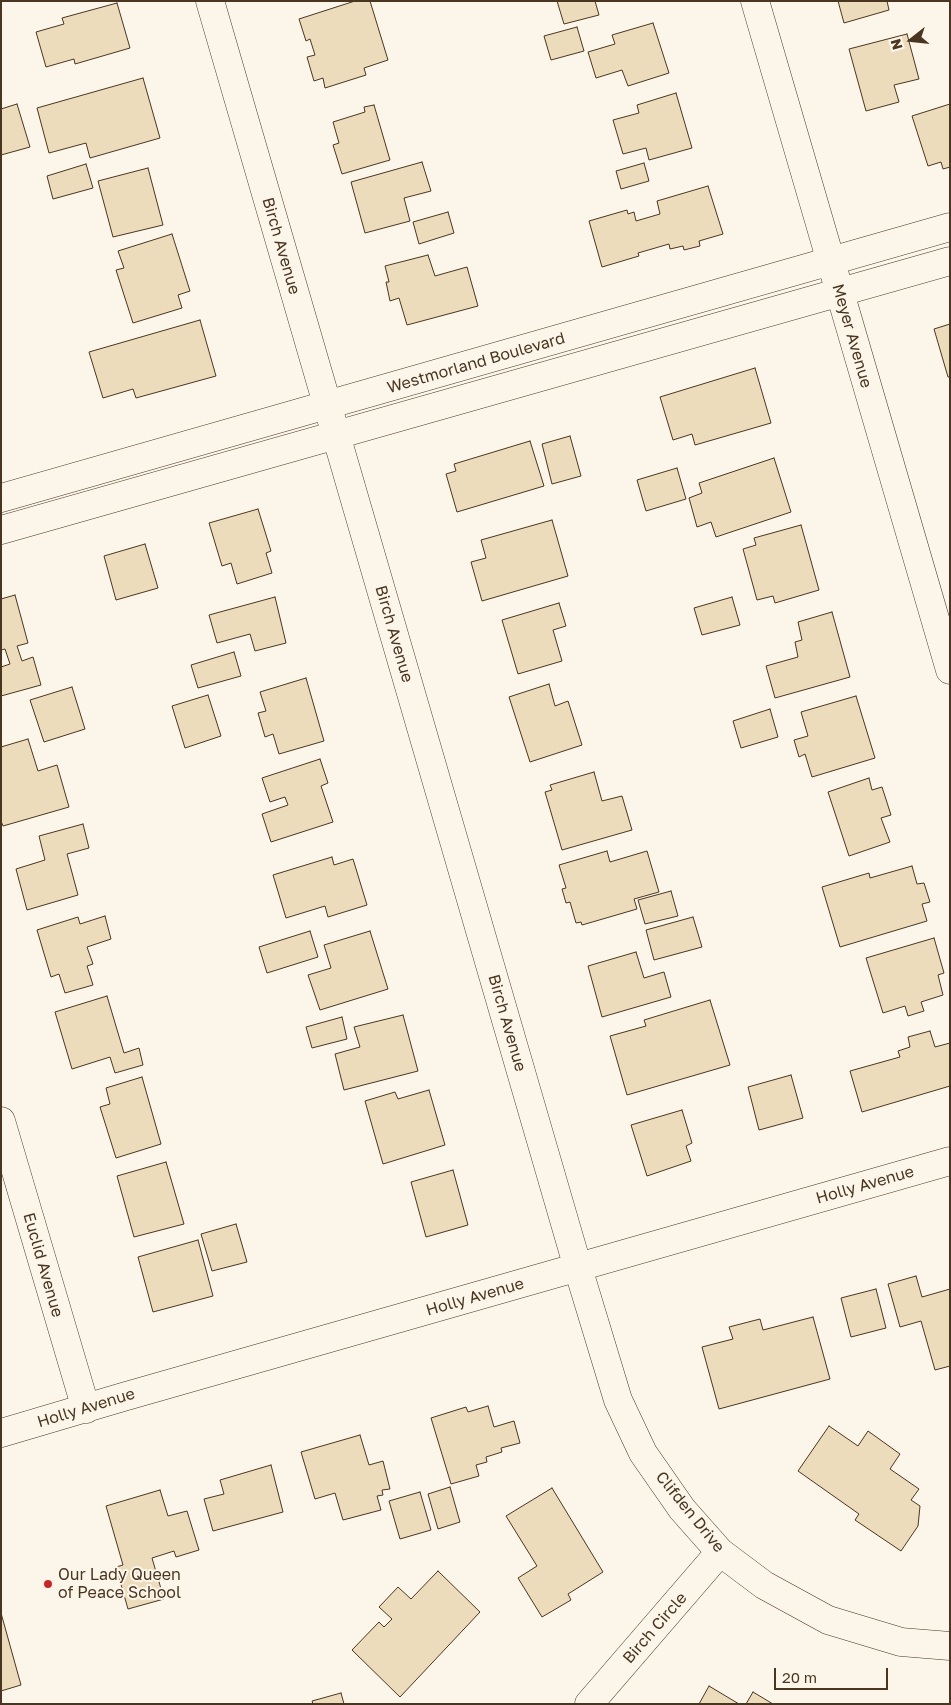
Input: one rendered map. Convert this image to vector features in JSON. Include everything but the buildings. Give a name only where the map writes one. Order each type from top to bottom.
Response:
[{"type":"street","name":"Birch Avenue","points":[[210,1],[578,1268]]},
{"type":"street","name":"Meyer Avenue","points":[[755,1],[950,670]]},
{"type":"street","name":"Westmorland Boulevard","points":[[1,498],[950,227]]},
{"type":"street","name":"Westmorland Boulevard","points":[[1,530],[950,261]]},
{"type":"street","name":"Euclid Avenue","points":[[1,1121],[86,1409]]},
{"type":"street","name":"Holly Avenue","points":[[1,1433],[950,1161]]},
{"type":"street","name":"Clifden Drive","points":[[578,1268],[618,1400],[643,1453],[682,1509],[720,1552],[764,1585],[828,1620],[901,1642],[950,1646]]},
{"type":"street","name":"Birch Circle","points":[[590,1704],[720,1552]]},
{"type":"place","name":"Our Lady Queen of Peace School","points":[[48,1584]]}]
